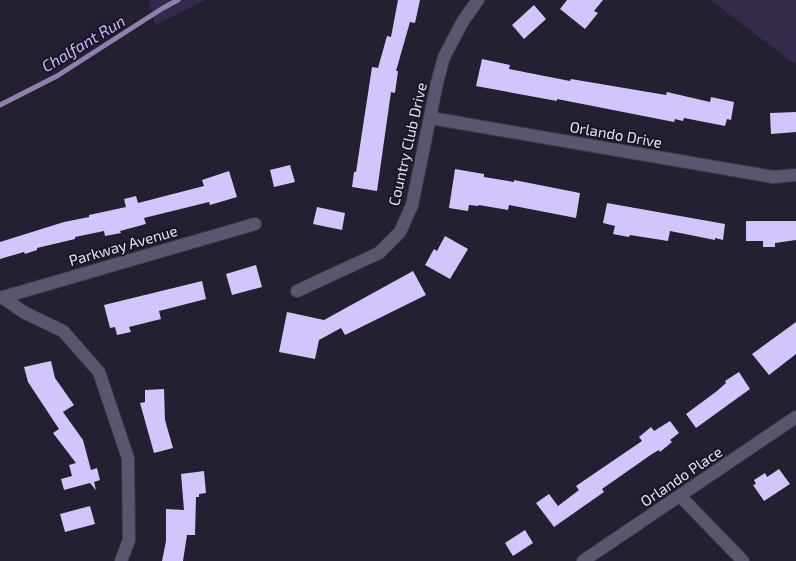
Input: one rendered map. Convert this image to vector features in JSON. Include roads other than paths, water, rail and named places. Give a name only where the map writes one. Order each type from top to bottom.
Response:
[{"type":"street","name":"Country Club Drive","points":[[297,291],[379,253],[400,232],[412,205],[437,83],[444,57],[463,21],[478,0]]},
{"type":"street","name":"Orlando Drive","points":[[431,118],[773,177],[796,175]]},
{"type":"street","name":"Parkway Avenue","points":[[1,297],[254,224]]},
{"type":"street","points":[[1,297],[25,313],[63,331],[99,372],[128,458],[129,540],[121,561]]},
{"type":"street","name":"Orlando Place","points":[[582,561],[796,417]]},
{"type":"street","points":[[680,496],[743,561]]},
{"type":"waterway","name":"Chalfant Run","points":[[0,105],[57,76],[163,8],[178,0]]}]
